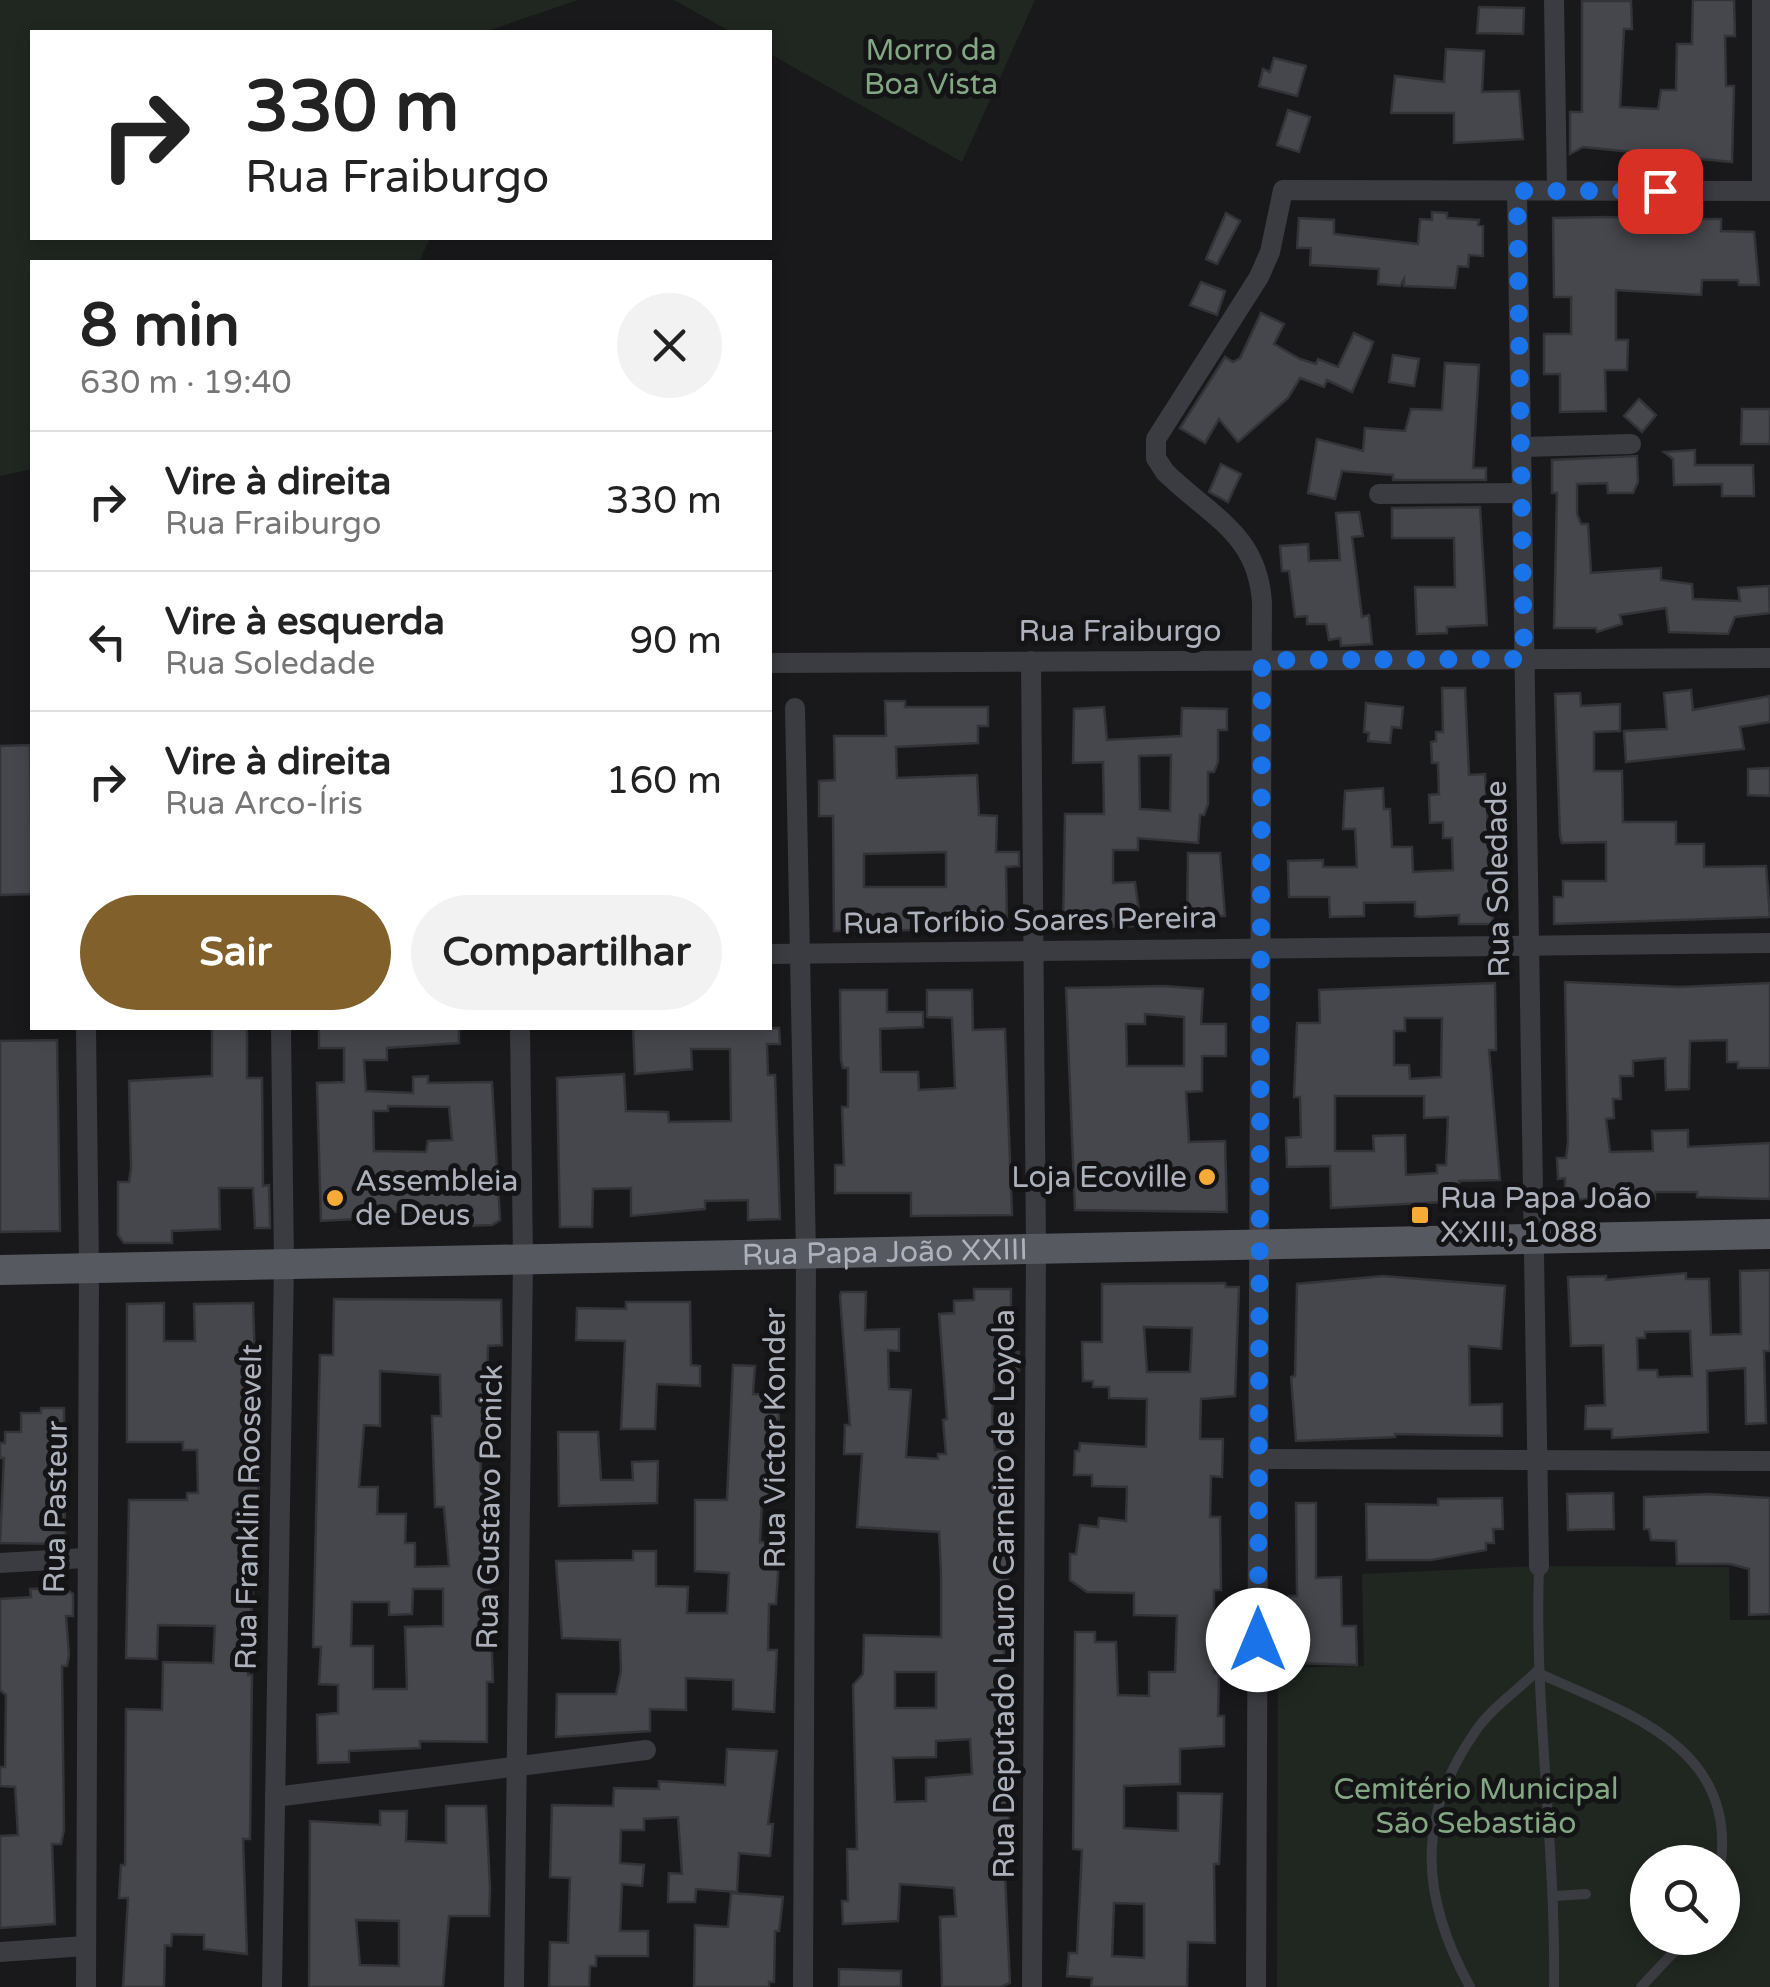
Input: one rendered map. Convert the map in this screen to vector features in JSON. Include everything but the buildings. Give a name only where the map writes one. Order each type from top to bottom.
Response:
[{"type":"main road","name":"Rua Papa João XXIII","points":[[0,1270],[1770,1234]]},
{"type":"street","points":[[1554,0],[1557,191]]},
{"type":"street","points":[[1256,1987],[1261,577],[1251,551],[1165,472],[1156,458],[1156,440],[1259,277],[1270,252],[1283,190],[1766,192],[1762,0]]},
{"type":"street","name":"Rua Soledade","points":[[1517,191],[1538,1566]]},
{"type":"street","points":[[1521,447],[1632,444]]},
{"type":"street","points":[[1379,494],[1522,494]]},
{"type":"street","name":"Rua Fraiburgo","points":[[772,663],[1770,658]]},
{"type":"street","name":"Rua Deputado Lauro Carneiro de Loyola","points":[[1031,662],[1036,1249],[1032,1987]]},
{"type":"street","name":"Rua Victor Konder","points":[[795,708],[806,1254],[803,1987]]},
{"type":"street","name":"Rua Toríbio Soares Pereira","points":[[772,954],[1770,943]]},
{"type":"street","name":"Rua Pasteur","points":[[86,1030],[86,1987]]},
{"type":"street","name":"Rua Franklin Roosevelt","points":[[272,1987],[284,1264],[281,1030]]},
{"type":"street","name":"Rua Gustavo Ponick","points":[[514,1987],[523,1259],[520,1030]]},
{"type":"street","points":[[1259,1460],[1770,1461]]},
{"type":"street","points":[[0,1563],[86,1558]]},
{"type":"street","points":[[275,1796],[646,1750]]},
{"type":"street","points":[[0,1952],[86,1946]]},
{"type":"lane","points":[[1538,1566],[1536,1672],[1555,1896],[1554,1987]]},
{"type":"lane","points":[[1536,1672],[1624,1711],[1687,1754],[1707,1780],[1723,1845]]},
{"type":"lane","points":[[1470,1987],[1435,1908],[1430,1860],[1434,1819],[1450,1774],[1476,1729],[1536,1672]]},
{"type":"lane","points":[[1555,1896],[1586,1894]]},
{"type":"lane","points":[[1642,1987],[1671,1955]]},
{"type":"green space","points":[[0,0],[578,0],[490,30],[30,30],[30,240],[429,240],[420,260],[30,260],[30,469],[0,476]]},
{"type":"green space","name":"Morro da Boa Vista","points":[[674,0],[1035,0],[962,162],[772,55],[772,30],[727,30]]},
{"type":"green space","name":"Cemitério Municipal São Sebastião","points":[[1539,1566],[1729,1567],[1730,1620],[1770,1620],[1770,1987],[1277,1987],[1278,1668],[1364,1666],[1362,1574]]},
{"type":"place","name":"Loja Ecoville","points":[[1207,1177]]},
{"type":"place","name":"Assembleia de Deus","points":[[335,1198]]},
{"type":"place","name":"Rua Papa João XXIII, 1088","points":[[1420,1215]]},
{"type":"route","points":[[1258,1640],[1262,660],[1524,659],[1517,191],[1660,191]]}]
